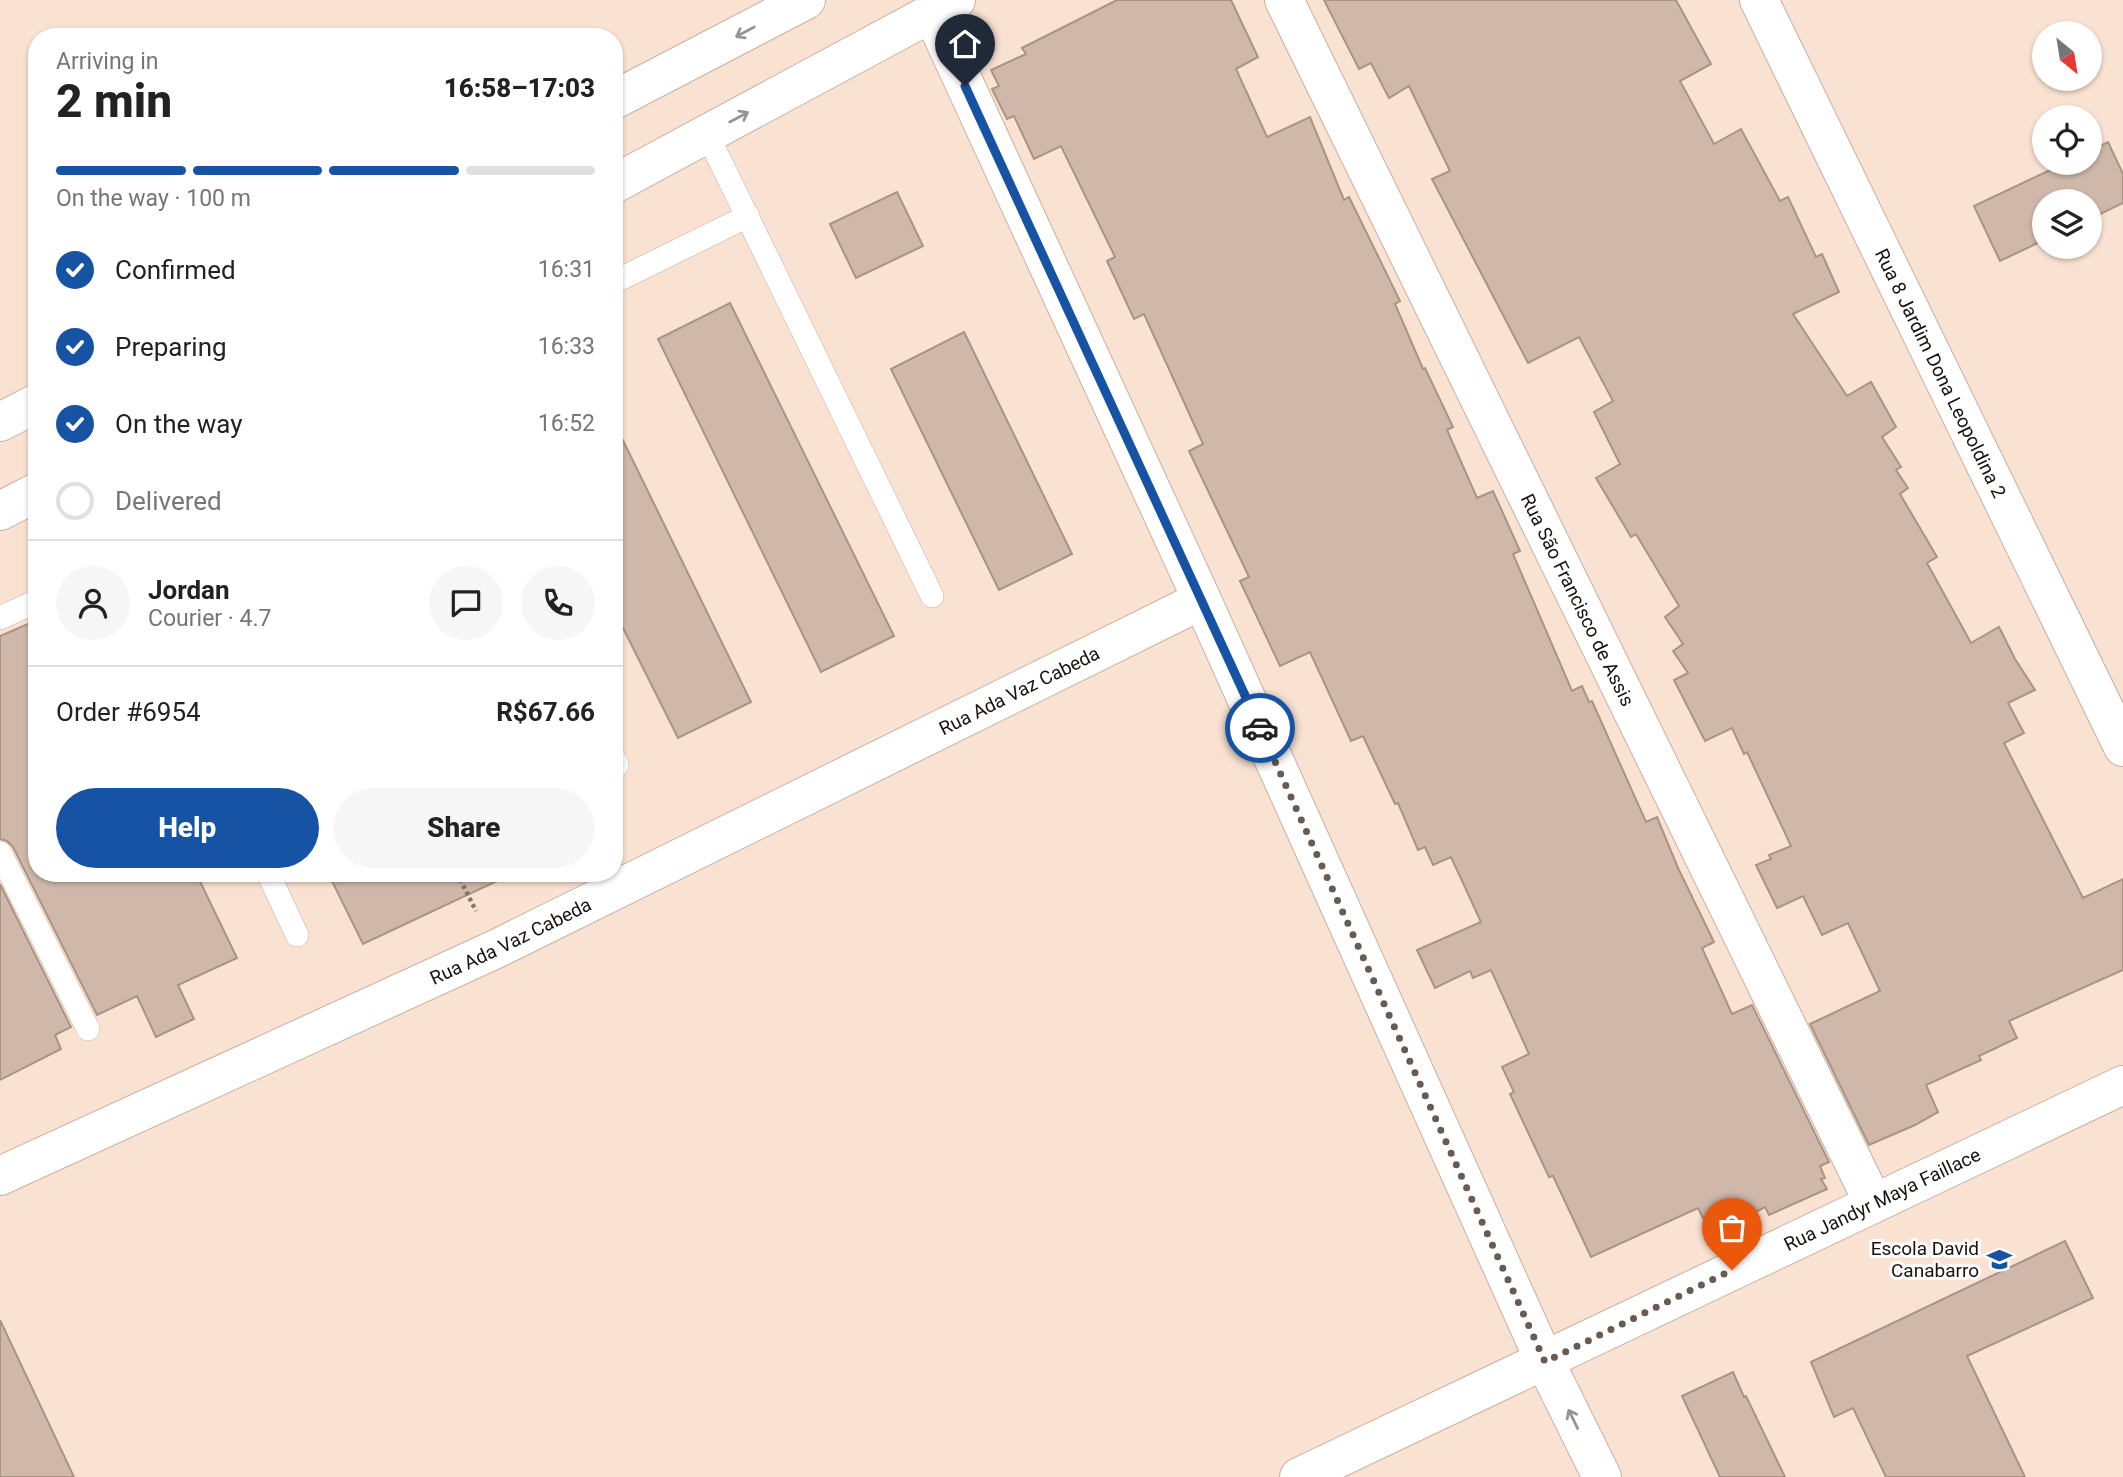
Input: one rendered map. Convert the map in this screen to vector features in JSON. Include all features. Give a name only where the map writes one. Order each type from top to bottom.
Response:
[{"type":"street","points":[[623,95],[806,0]]},
{"type":"street","name":"Rua São Francisco de Assis","points":[[1284,0],[1873,1202]]},
{"type":"street","name":"Rua 8 Jardim Dona Leopoldina 2","points":[[1759,0],[2123,747]]},
{"type":"street","points":[[623,179],[944,6],[1202,600],[1545,1362],[1602,1477]]},
{"type":"street","points":[[0,422],[28,407]]},
{"type":"street","points":[[0,511],[28,497]]},
{"type":"street","name":"Rua Ada Vaz Cabeda","points":[[0,1176],[496,949],[1202,600]]},
{"type":"street","name":"Rua Jandyr Maya Faillace","points":[[1299,1477],[1545,1362],[1873,1202],[2123,1086]]},
{"type":"lane","points":[[706,134],[932,596]]},
{"type":"lane","points":[[623,278],[748,216]]},
{"type":"lane","points":[[0,618],[28,605]]},
{"type":"lane","points":[[0,853],[88,1029]]},
{"type":"lane","points":[[272,882],[297,935]]},
{"type":"building","points":[[1117,0],[1231,0],[1258,57],[1236,69],[1267,137],[1310,117],[1344,200],[1349,197],[1400,301],[1395,304],[1423,369],[1425,368],[1453,427],[1447,430],[1477,498],[1493,491],[1520,551],[1513,554],[1572,691],[1582,686],[1589,702],[1592,701],[1646,822],[1657,817],[1714,942],[1702,948],[1732,1014],[1752,1005],[1829,1162],[1820,1166],[1825,1178],[1821,1179],[1827,1189],[1769,1215],[1765,1207],[1735,1223],[1730,1211],[1705,1222],[1698,1208],[1591,1257],[1510,1094],[1514,1092],[1502,1067],[1529,1054],[1491,970],[1473,978],[1470,971],[1435,988],[1417,950],[1481,922],[1451,857],[1433,865],[1425,847],[1418,850],[1398,803],[1395,804],[1363,736],[1351,741],[1310,652],[1280,666],[1240,581],[1249,577],[1189,451],[1203,444],[1144,314],[1134,319],[1107,261],[1115,257],[1061,146],[1034,159],[1014,116],[1007,119],[992,89],[999,86],[991,70],[1026,54],[1022,48]]},
{"type":"building","points":[[1324,0],[1676,0],[1711,64],[1680,81],[1714,144],[1741,129],[1780,201],[1788,197],[1816,257],[1822,254],[1839,292],[1793,314],[1847,396],[1871,382],[1896,427],[1882,437],[1901,467],[1896,470],[1908,488],[1900,494],[1937,557],[1927,563],[1971,643],[1999,627],[2035,690],[2008,703],[2024,733],[2004,743],[2083,898],[2123,879],[2123,970],[2009,1021],[2017,1038],[1979,1056],[1981,1060],[1926,1085],[1938,1112],[1915,1125],[1869,1145],[1810,1024],[1880,991],[1848,923],[1822,935],[1803,896],[1777,908],[1756,865],[1771,859],[1769,855],[1791,846],[1747,752],[1744,754],[1732,728],[1705,741],[1674,680],[1688,673],[1673,651],[1683,644],[1665,617],[1679,606],[1636,534],[1631,537],[1596,478],[1620,464],[1594,412],[1613,401],[1579,337],[1528,363],[1432,179],[1450,171],[1409,86],[1389,98],[1371,63],[1359,69]]},
{"type":"building","points":[[2108,142],[2123,174],[2123,203],[2102,213],[2102,189],[2032,189],[2032,246],[2000,261],[1974,206],[2040,175],[2102,175],[2102,145]]},
{"type":"building","points":[[897,192],[923,246],[856,278],[830,224]]},
{"type":"building","points":[[730,303],[894,636],[821,672],[658,339]]},
{"type":"building","points":[[964,332],[1072,554],[999,590],[891,369]]},
{"type":"building","points":[[623,440],[751,702],[678,738],[623,628]]},
{"type":"building","points":[[28,624],[28,877],[13,847],[0,839],[0,636]]},
{"type":"building","points":[[30,882],[200,882],[237,958],[178,985],[194,1019],[156,1037],[137,996],[97,1015]]},
{"type":"building","points":[[332,882],[495,882],[363,944]]},
{"type":"building","points":[[0,884],[71,1027],[55,1035],[61,1049],[0,1080]]},
{"type":"building","points":[[2065,1241],[2093,1298],[1967,1356],[2025,1477],[1886,1477],[1853,1408],[1834,1417],[1811,1362]]},
{"type":"building","points":[[0,1320],[74,1477],[0,1477]]},
{"type":"building","points":[[1733,1372],[1785,1477],[1720,1477],[1682,1396]]},
{"type":"way so far","points":[[1260,728],[1545,1362],[1732,1270]]},
{"type":"place","name":"Escola David Canabarro","points":[[1999,1259]]},
{"type":"route","points":[[965,86],[1260,728]]}]
